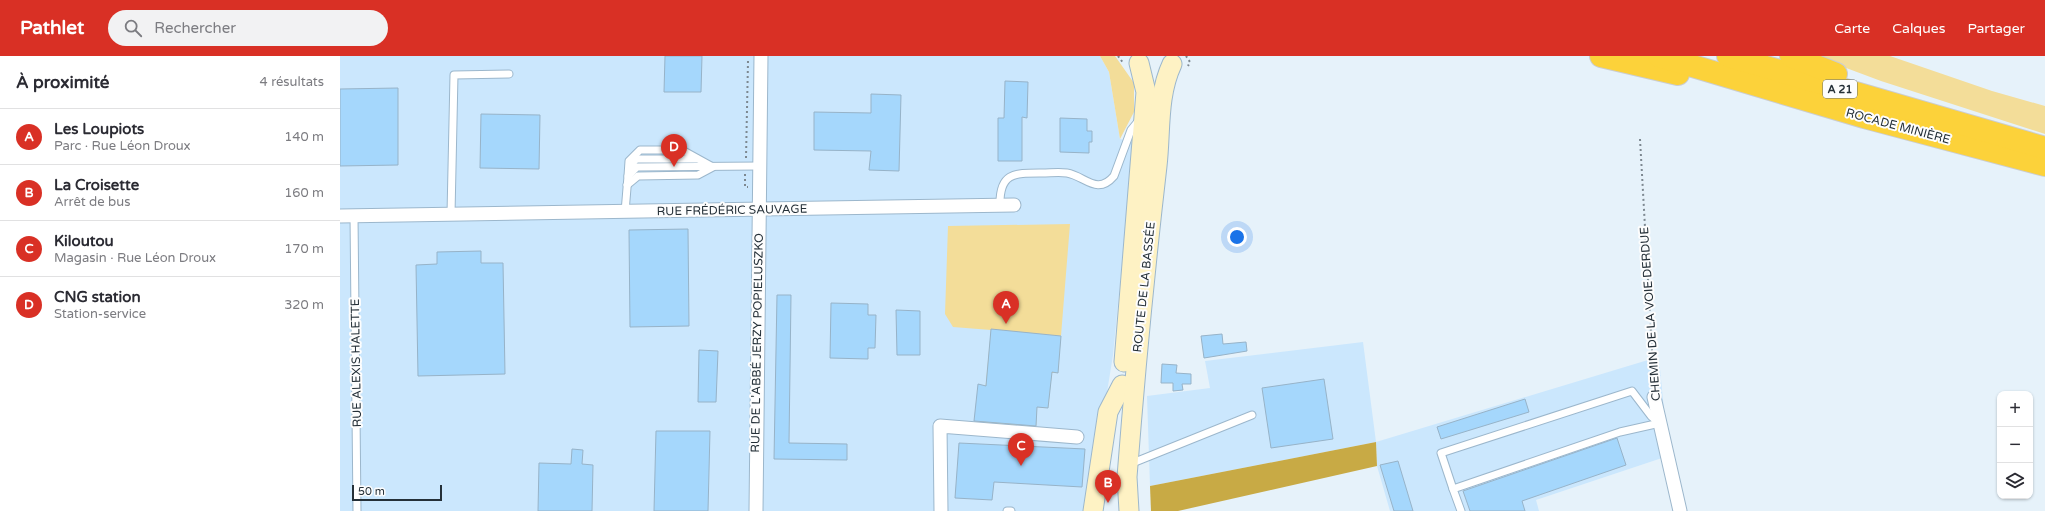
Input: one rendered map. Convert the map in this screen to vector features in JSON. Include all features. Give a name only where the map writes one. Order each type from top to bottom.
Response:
[{"type":"highway","points":[[1601,56],[1864,117]]},
{"type":"highway","name":"ROCADE MINIÈRE","points":[[1659,56],[1864,117],[2045,165]]},
{"type":"highway","name":"ROCADE MINIÈRE","points":[[1728,56],[2045,148]]},
{"type":"highway","points":[[1790,56],[1881,90],[1952,122]]},
{"type":"main road","points":[[1135,60],[1156,68],[1178,60]]},
{"type":"main road","name":"ROUTE DE LA BASSÉE","points":[[1116,511],[1114,498],[1115,476],[1146,92],[1135,60]]},
{"type":"main road","name":"ROUTE DE LA BASSÉE","points":[[1129,511],[1126,477],[1146,268],[1159,155],[1162,100],[1167,75],[1178,60]]},
{"type":"main road","points":[[1093,511],[1108,412],[1122,385]]},
{"type":"street","name":"RUE DE L'ABBÉ JERZY POPIELUSZKO","points":[[756,511],[761,56]]},
{"type":"street","name":"RUE FRÉDÉRIC SAUVAGE","points":[[340,216],[1014,205]]},
{"type":"street","name":"CHEMIN DE LA VOIE DERDUE","points":[[1654,397],[1680,511]]},
{"type":"street","points":[[941,511],[940,426],[1077,436]]},
{"type":"lane","points":[[451,214],[454,76],[509,74]]},
{"type":"lane","points":[[1000,206],[1000,195],[1003,185],[1009,178],[1017,173],[1068,173],[1097,185],[1110,181],[1114,176],[1131,130],[1136,122],[1144,116]]},
{"type":"lane","points":[[625,212],[629,161],[640,150],[682,150],[713,167]]},
{"type":"lane","points":[[628,176],[637,167],[760,166]]},
{"type":"lane","points":[[627,185],[638,176],[698,175],[713,167]]},
{"type":"lane","name":"RUE ALEXIS HALETTE","points":[[354,216],[357,511]]},
{"type":"lane","points":[[1460,511],[1441,453],[1632,390],[1650,416],[1660,423]]},
{"type":"lane","points":[[1128,465],[1252,415]]},
{"type":"lane","points":[[1453,489],[1620,432],[1660,423]]},
{"type":"path","name":"CHEMIN DE LA VOIE DERDUE","points":[[1640,139],[1654,397]]},
{"type":"shaded area","points":[[340,56],[1100,56],[1109,72],[1120,139],[1134,142],[1113,355],[1088,511],[340,511]]},
{"type":"shaded area","points":[[1100,56],[1115,56],[1134,83],[1134,112],[1120,139],[1109,72]]},
{"type":"shaded area","points":[[1814,56],[1890,56],[1992,91],[2045,106],[2045,134],[1881,81]]},
{"type":"shaded area","points":[[1070,224],[1058,373],[1052,373],[1048,408],[1037,407],[1036,428],[982,424],[991,330],[953,327],[945,314],[948,226]]},
{"type":"shaded area","points":[[1363,342],[1376,442],[1150,486],[1147,396],[1210,388],[1205,361]]},
{"type":"shaded area","points":[[1659,359],[1665,420],[1662,458],[1536,500],[1539,511],[1390,511],[1377,466],[1376,442],[1648,360]]},
{"type":"shaded area","points":[[1376,442],[1377,466],[1178,511],[1151,511],[1150,486]]},
{"type":"building","points":[[665,56],[702,56],[701,92],[664,92]]},
{"type":"building","points":[[1005,81],[1028,82],[1027,118],[1022,117],[1022,161],[998,161],[998,118],[1004,118]]},
{"type":"building","points":[[398,88],[398,165],[340,166],[340,89]]},
{"type":"building","points":[[871,94],[901,95],[899,171],[869,170],[871,151],[814,150],[814,112],[871,113]]},
{"type":"building","points":[[481,114],[540,115],[539,169],[480,168]]},
{"type":"building","points":[[1060,118],[1087,119],[1087,131],[1092,131],[1092,142],[1089,142],[1089,153],[1060,152]]},
{"type":"building","points":[[688,229],[689,326],[630,327],[629,230]]},
{"type":"building","points":[[481,251],[481,263],[503,263],[505,374],[418,376],[416,265],[437,264],[437,252]]},
{"type":"building","points":[[777,295],[791,295],[789,443],[847,444],[847,460],[774,459]]},
{"type":"building","points":[[831,303],[868,304],[868,315],[876,315],[875,348],[868,348],[868,359],[830,358]]},
{"type":"building","points":[[896,310],[920,311],[920,355],[897,355]]},
{"type":"building","points":[[991,329],[1061,336],[1058,373],[1052,372],[1048,408],[1037,407],[1036,426],[974,421],[978,384],[986,386]]},
{"type":"building","points":[[1222,334],[1223,344],[1246,342],[1247,351],[1204,358],[1201,336]]},
{"type":"building","points":[[699,350],[718,351],[716,402],[698,402]]},
{"type":"building","points":[[1162,364],[1177,365],[1176,373],[1191,374],[1191,384],[1182,384],[1183,390],[1173,391],[1173,383],[1161,383]]},
{"type":"building","points":[[1324,379],[1333,439],[1271,448],[1262,388]]},
{"type":"building","points":[[1525,399],[1529,412],[1441,439],[1437,427]]},
{"type":"building","points":[[656,431],[710,431],[708,511],[654,511]]},
{"type":"building","points":[[1617,438],[1626,465],[1522,501],[1525,511],[1470,511],[1463,491]]},
{"type":"building","points":[[959,443],[1085,449],[1082,487],[994,482],[992,500],[955,498]]},
{"type":"building","points":[[572,449],[583,450],[582,464],[593,465],[592,511],[538,511],[539,463],[571,464]]},
{"type":"building","points":[[1398,461],[1413,511],[1394,511],[1380,465]]},
{"type":"place","name":"CNG station","points":[[674,167]]},
{"type":"place","name":"Les Loupiots","points":[[1006,324]]},
{"type":"place","name":"Kiloutou","points":[[1021,466]]},
{"type":"place","name":"La Croisette","points":[[1108,503]]}]
